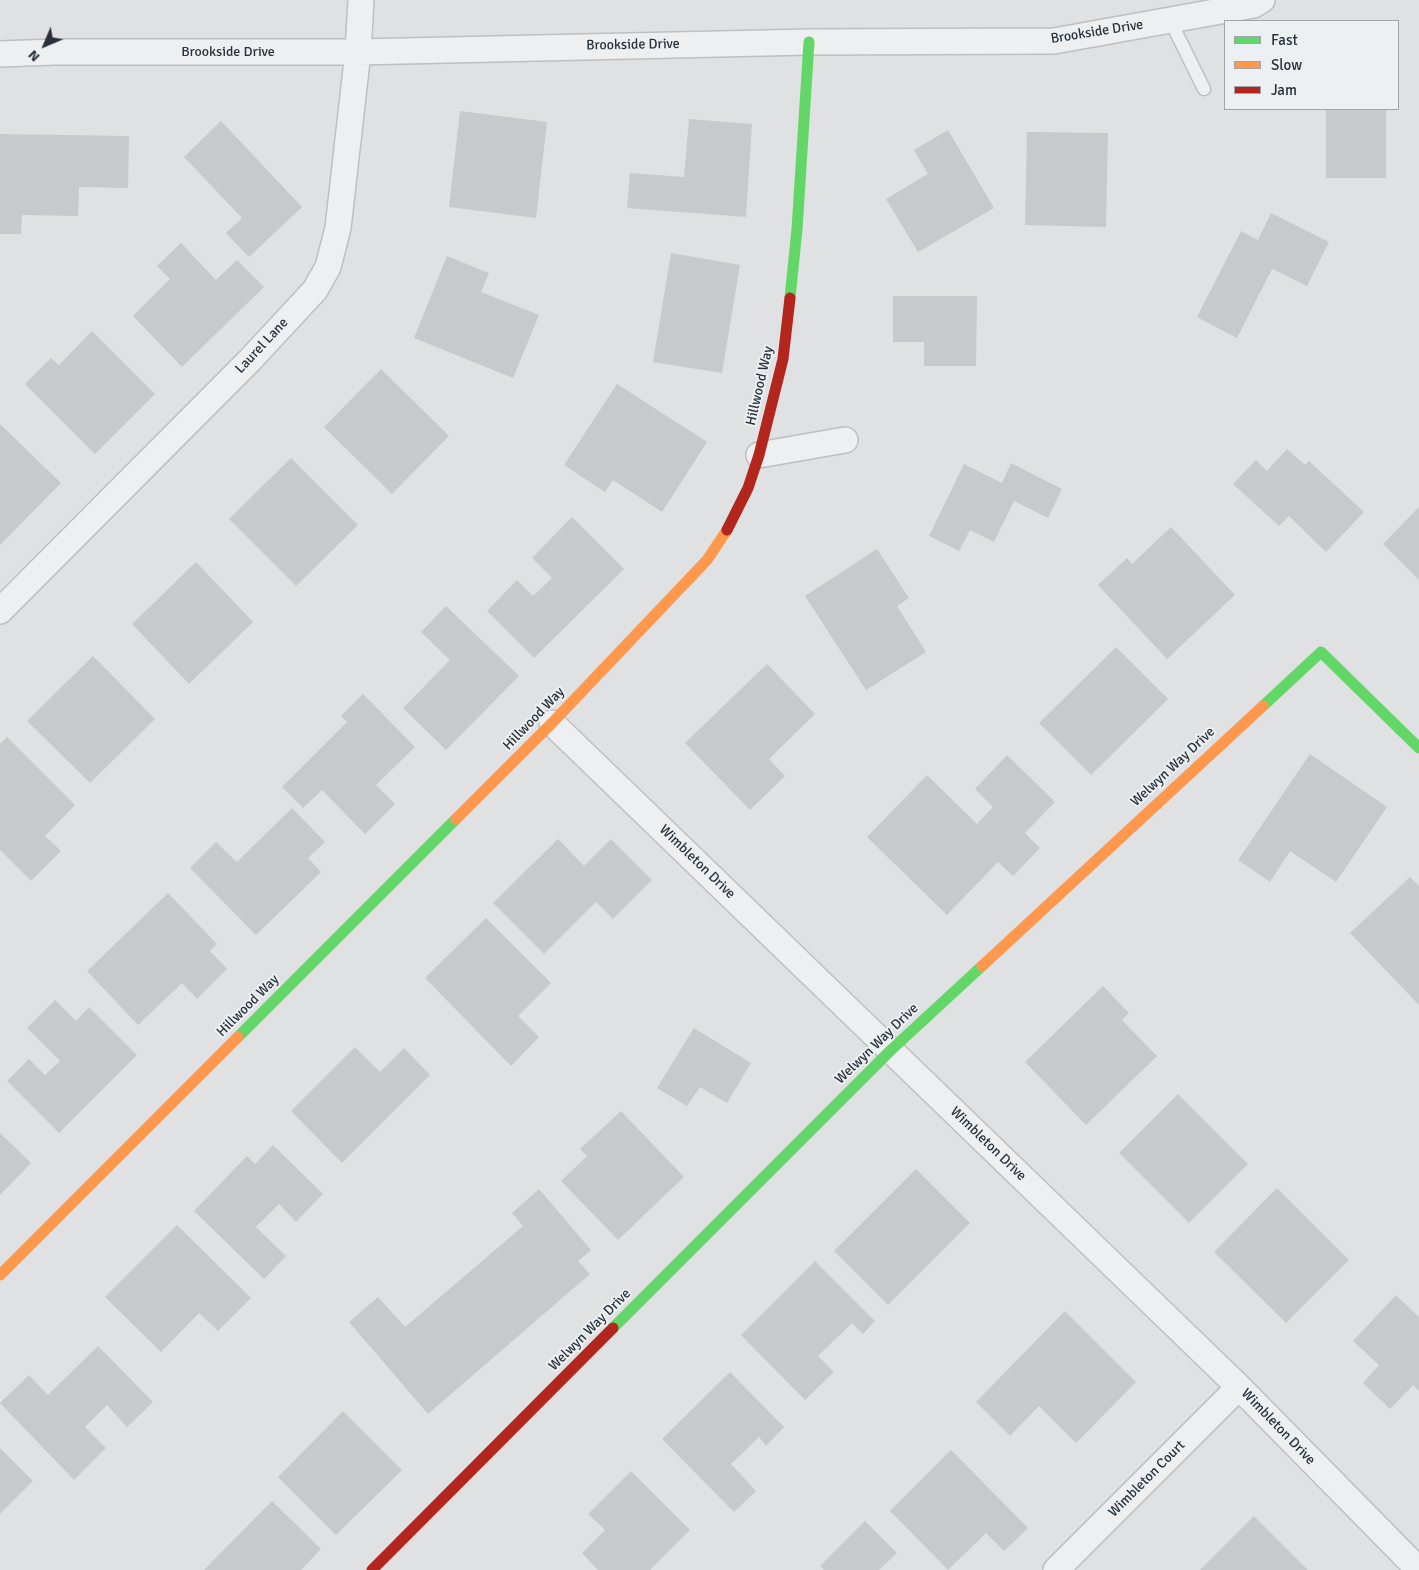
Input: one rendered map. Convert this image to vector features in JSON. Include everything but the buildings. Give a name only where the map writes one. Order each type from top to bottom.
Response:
[{"type":"street","name":"Laurel Lane","points":[[0,611],[250,360],[315,290],[328,267],[338,228],[362,0]]},
{"type":"street","name":"Brookside Drive","points":[[0,54],[55,52],[358,52],[809,42],[1054,41],[1254,5],[1262,0]]},
{"type":"street","name":"Hillwood Way","points":[[0,1275],[552,723],[707,560],[727,530],[748,488],[759,455],[783,359],[798,229],[809,42]]},
{"type":"street","points":[[759,455],[845,440]]},
{"type":"street","name":"Welwyn Way Drive","points":[[372,1570],[891,1050],[1321,652],[1419,748]]},
{"type":"street","name":"Wimbleton Drive","points":[[552,723],[1239,1387],[1418,1570]]},
{"type":"street","name":"Wimbleton Court","points":[[1056,1570],[1239,1387]]},
{"type":"lane","points":[[1170,20],[1204,89]]},
{"type":"traffic: fast","points":[[790,298],[797,229],[809,42]]},
{"type":"traffic: fast","points":[[1263,706],[1321,652],[1419,748]]},
{"type":"traffic: fast","points":[[238,1037],[456,819]]},
{"type":"traffic: fast","points":[[613,1328],[891,1050],[982,966]]},
{"type":"traffic: slow","points":[[456,819],[552,723],[707,560],[727,530]]},
{"type":"traffic: slow","points":[[982,966],[1263,706]]},
{"type":"traffic: slow","points":[[0,1275],[238,1037]]},
{"type":"traffic: jam","points":[[727,530],[748,488],[759,455],[783,359],[790,298]]},
{"type":"traffic: jam","points":[[372,1570],[613,1328]]}]
